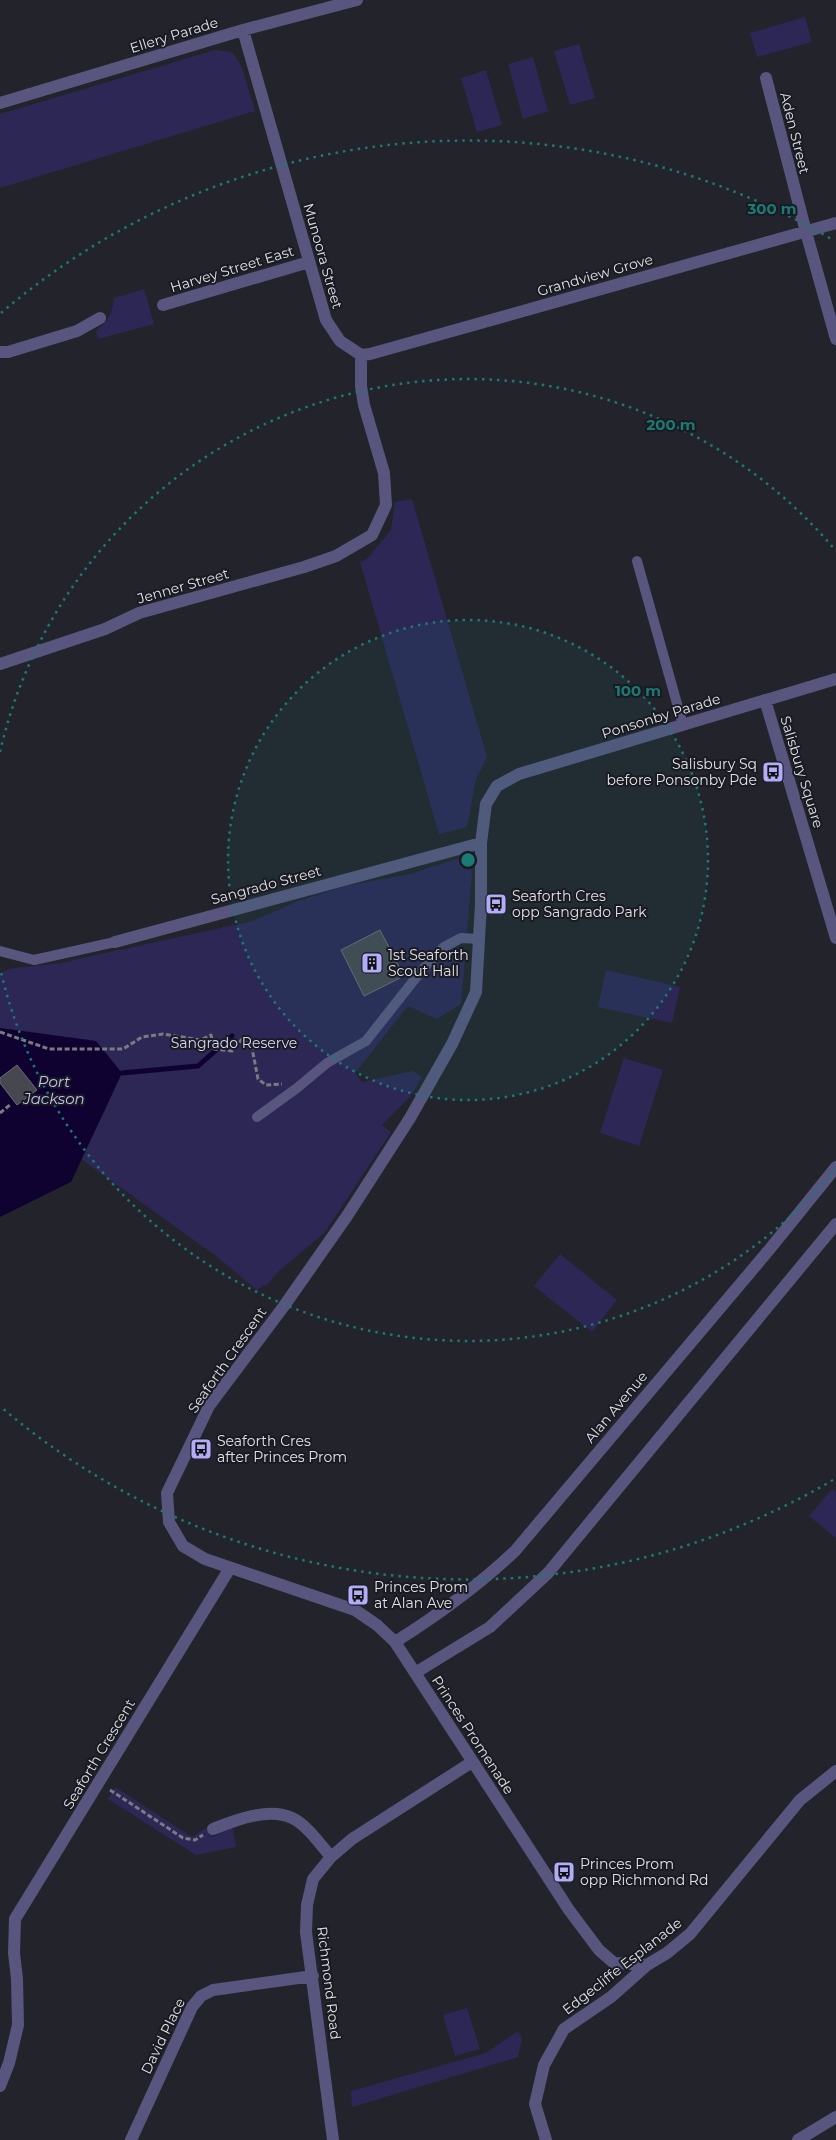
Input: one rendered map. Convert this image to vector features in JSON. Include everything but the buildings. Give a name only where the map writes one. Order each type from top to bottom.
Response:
[{"type":"street","name":"Ellery Parade","points":[[0,103],[243,30],[357,0]]},
{"type":"street","name":"Munoora Street","points":[[243,30],[326,320],[340,341],[361,355]]},
{"type":"street","name":"Aden Street","points":[[766,78],[836,338]]},
{"type":"street","name":"Grandview Grove","points":[[361,355],[836,223]]},
{"type":"street","name":"Harvey Street East","points":[[163,305],[309,262]]},
{"type":"street","points":[[0,352],[8,352],[77,331],[100,318]]},
{"type":"street","name":"Jenner Street","points":[[0,664],[105,629],[139,613],[304,567],[336,556],[372,535],[386,505],[384,473],[360,386],[361,355]]},
{"type":"street","name":"Ponsonby Parade","points":[[481,843],[486,804],[497,786],[519,774],[836,678]]},
{"type":"street","name":"Salisbury Square","points":[[765,700],[836,938]]},
{"type":"street","name":"Seaforth Crescent","points":[[0,2086],[9,2063],[18,2025],[17,1979],[14,1953],[15,1919],[230,1568],[205,1559],[183,1546],[169,1522],[167,1493],[209,1406],[284,1306],[347,1216],[410,1118],[452,1044],[476,992],[481,843]]},
{"type":"street","name":"Sangrado Street","points":[[115,942],[481,843]]},
{"type":"street","name":"Alan Avenue","points":[[395,1642],[436,1617],[486,1578],[515,1551],[762,1258],[836,1167]]},
{"type":"street","points":[[415,1673],[490,1627],[548,1574],[836,1224]]},
{"type":"street","name":"Princes Promenade","points":[[230,1568],[355,1610],[377,1625],[395,1642],[569,1910],[599,1950],[614,1963],[648,1965]]},
{"type":"street","name":"Richmond Road","points":[[333,2140],[306,1932],[306,1905],[313,1879],[331,1856],[352,1840],[472,1762]]},
{"type":"street","name":"Edgecliffe Esplanade","points":[[546,2140],[535,2104],[544,2065],[564,2029],[610,1997],[648,1965],[667,1953],[690,1934],[800,1800],[836,1771]]},
{"type":"street","points":[[213,1829],[229,1823],[273,1813],[293,1818],[331,1856]]},
{"type":"street","name":"David Place","points":[[131,2140],[192,2007],[201,1996],[213,1990],[313,1976]]},
{"type":"street","points":[[798,2140],[836,2117]]},
{"type":"lane","points":[[637,561],[683,725]]},
{"type":"lane","points":[[257,1116],[297,1088],[327,1063],[366,1042],[422,970],[444,947],[460,938],[479,939]]},
{"type":"lane","name":"Sangrado Street","points":[[0,951],[34,960],[115,942]]},
{"type":"path","points":[[0,1032],[49,1049],[123,1049],[142,1037],[163,1034],[202,1040],[210,1035],[214,1049],[232,1051],[242,1039],[252,1048],[258,1079],[266,1084],[281,1083],[297,1088]]},
{"type":"path","points":[[0,1113],[12,1104]]},
{"type":"path","points":[[99,1783],[183,1838],[195,1840],[213,1829]]},
{"type":"green space","points":[[805,17],[812,42],[757,57],[750,33]]},
{"type":"green space","points":[[579,44],[595,98],[570,105],[554,51]]},
{"type":"green space","points":[[215,50],[232,52],[242,67],[255,111],[0,188],[0,114]]},
{"type":"green space","points":[[533,57],[548,111],[523,119],[508,64]]},
{"type":"green space","points":[[486,70],[502,125],[477,132],[461,78]]},
{"type":"green space","points":[[144,289],[154,324],[98,339],[96,331],[109,316],[114,298]]},
{"type":"green space","points":[[412,499],[487,757],[476,779],[467,827],[439,834],[360,562],[367,559],[391,530],[395,502]]},
{"type":"green space","name":"Sangrado Reserve","points":[[459,858],[467,861],[471,866],[472,875],[467,932],[455,946],[465,960],[461,1004],[437,1019],[408,1006],[355,1073],[362,1082],[413,1071],[422,1077],[410,1097],[382,1125],[391,1132],[325,1232],[277,1273],[266,1286],[264,1285],[257,1290],[216,1256],[81,1159],[112,1095],[120,1071],[96,1041],[0,1028],[0,973],[9,969],[69,962],[253,921],[298,901],[346,886],[410,874]]},
{"type":"green space","points":[[606,970],[680,987],[672,1023],[598,1007]]},
{"type":"green space","points":[[624,1058],[663,1070],[639,1146],[600,1133]]},
{"type":"green space","points":[[560,1254],[617,1300],[592,1332],[534,1286]]},
{"type":"green space","points":[[832,1489],[836,1492],[836,1538],[809,1516]]},
{"type":"green space","points":[[115,1787],[192,1837],[206,1828],[213,1837],[232,1826],[236,1847],[196,1855],[108,1799]]},
{"type":"green space","points":[[467,2008],[480,2049],[455,2056],[443,2015]]},
{"type":"green space","points":[[518,2031],[522,2038],[518,2057],[352,2107],[351,2091],[486,2053]]},
{"type":"water","name":"Port Jackson","points":[[0,1028],[96,1041],[122,1073],[71,1182],[0,1217]]},
{"type":"waterway","points":[[122,1073],[198,1066],[232,1036]]},
{"type":"place","name":"Salisbury Sq before Ponsonby Pde","points":[[773,772]]},
{"type":"place","name":"Seaforth Cres opp Sangrado Park","points":[[496,904]]},
{"type":"place","name":"1st Seaforth Scout Hall","points":[[372,963]]},
{"type":"place","name":"Seaforth Cres after Princes Prom","points":[[201,1449]]},
{"type":"place","name":"Princes Prom at Alan Ave","points":[[358,1595]]},
{"type":"place","name":"Princes Prom opp Richmond Rd","points":[[564,1872]]}]
